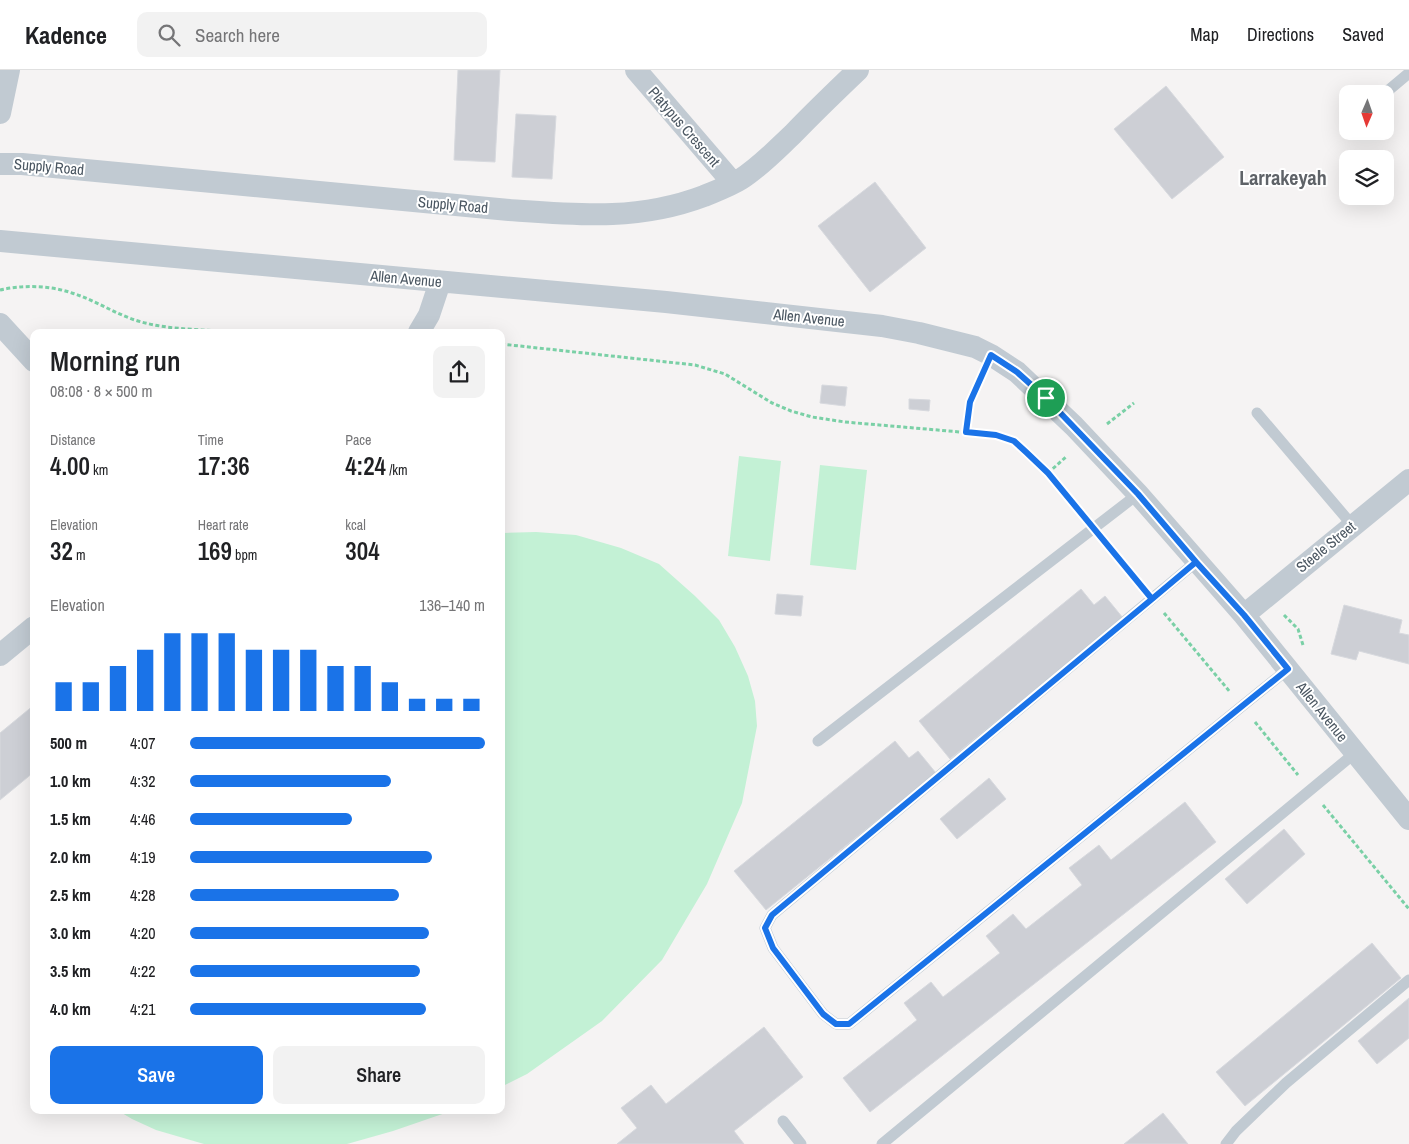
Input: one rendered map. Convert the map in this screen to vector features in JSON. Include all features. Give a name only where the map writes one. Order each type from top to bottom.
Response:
[{"type":"street","points":[[0,113],[9,70]]},
{"type":"street","name":"Platypus Crescent","points":[[636,70],[733,183]]},
{"type":"street","name":"Supply Road","points":[[0,164],[22,164],[509,210],[588,216],[621,215],[653,211],[682,204],[716,192],[741,179],[773,153],[858,70]]},
{"type":"street","name":"Allen Avenue","points":[[0,241],[666,302],[882,326],[956,342],[991,355],[1017,372],[1046,398],[1138,494],[1244,615],[1409,819]]},
{"type":"street","points":[[421,329],[428,315],[440,282]]},
{"type":"street","points":[[0,324],[30,356]]},
{"type":"street","name":"Steele Street","points":[[1244,615],[1409,480]]},
{"type":"street","points":[[0,655],[30,630]]},
{"type":"lane","points":[[1394,86],[1409,73]]},
{"type":"lane","points":[[1257,413],[1353,526]]},
{"type":"lane","points":[[818,741],[1138,494]]},
{"type":"lane","points":[[1196,562],[772,915],[765,928],[773,948],[823,1014],[836,1024],[849,1024],[1288,669]]},
{"type":"lane","points":[[882,1144],[1355,753]]},
{"type":"lane","points":[[1226,1144],[1236,1131],[1286,1083],[1409,980]]},
{"type":"lane","points":[[783,1121],[800,1144]]},
{"type":"path","points":[[0,290],[18,286],[70,292],[111,312],[138,321],[162,327],[189,329]]},
{"type":"path","points":[[505,344],[695,365],[725,374],[772,403],[812,417],[845,422],[996,435],[1014,441],[1048,473],[1409,909]]},
{"type":"path","points":[[966,432],[970,402],[991,355]]},
{"type":"green space","points":[[739,456],[781,461],[770,561],[728,556]]},
{"type":"green space","points":[[820,465],[867,470],[856,570],[810,565]]},
{"type":"green space","points":[[536,532],[576,535],[621,548],[659,564],[719,620],[735,647],[748,676],[755,701],[757,726],[742,803],[707,884],[662,960],[602,1021],[527,1074],[505,1085],[505,533]]},
{"type":"green space","points":[[124,1114],[442,1114],[347,1144],[204,1144],[156,1130]]},
{"type":"building","points":[[458,70],[500,70],[495,162],[454,160]]},
{"type":"building","points":[[1166,86],[1224,157],[1172,199],[1114,129]]},
{"type":"building","points":[[516,114],[556,116],[552,179],[512,177]]},
{"type":"building","points":[[875,182],[926,248],[870,292],[818,226]]},
{"type":"building","points":[[822,385],[847,387],[845,406],[820,403]]},
{"type":"building","points":[[909,399],[930,400],[929,411],[909,409]]},
{"type":"building","points":[[1081,589],[1094,605],[1105,596],[1123,618],[950,759],[919,721]]},
{"type":"building","points":[[777,594],[803,596],[801,616],[775,614]]},
{"type":"building","points":[[1344,605],[1402,620],[1399,633],[1409,635],[1409,664],[1359,651],[1356,660],[1331,654]]},
{"type":"building","points":[[30,708],[30,775],[0,800],[0,733]]},
{"type":"building","points":[[895,741],[909,758],[918,751],[936,773],[766,910],[734,871]]},
{"type":"building","points":[[989,778],[1006,799],[957,839],[940,819]]},
{"type":"building","points":[[1185,802],[1216,842],[870,1112],[843,1078],[917,1020],[904,1003],[931,982],[943,997],[1000,953],[986,936],[1013,914],[1026,929],[1082,885],[1069,868],[1099,845],[1111,860]]},
{"type":"building","points":[[1284,829],[1305,854],[1247,904],[1225,879]]},
{"type":"building","points":[[1372,943],[1401,978],[1245,1106],[1216,1072]]},
{"type":"building","points":[[1409,998],[1409,1038],[1377,1064],[1358,1041]]},
{"type":"building","points":[[764,1027],[803,1077],[734,1131],[744,1144],[617,1144],[637,1128],[621,1108],[651,1085],[666,1104]]},
{"type":"building","points":[[1163,1113],[1188,1144],[1124,1144]]},
{"type":"district","name":"Larrakeyah","points":[[1283,178]]},
{"type":"route","points":[[1046,398],[1017,372],[991,355],[970,402],[966,432],[996,435],[1014,441],[1048,473],[1152,599],[1196,562],[1244,615],[1288,669],[849,1024],[836,1024],[823,1014],[773,948],[765,928],[772,915],[1152,599],[1196,562],[1138,494],[1046,398]]}]
